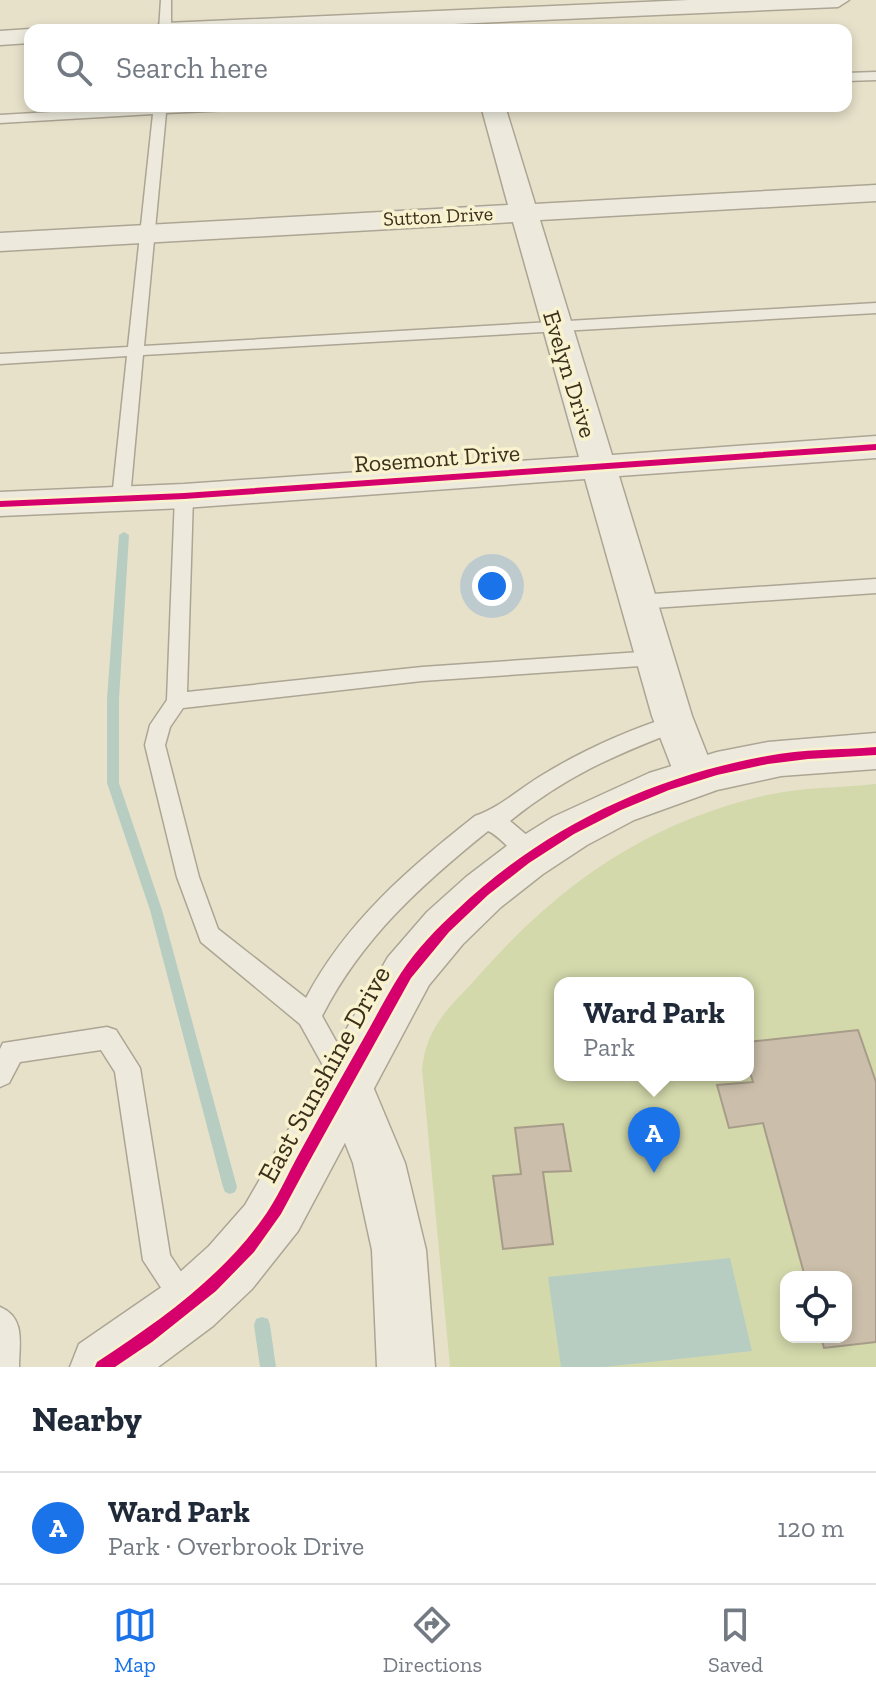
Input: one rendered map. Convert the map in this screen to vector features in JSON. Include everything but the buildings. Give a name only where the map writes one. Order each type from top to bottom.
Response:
[{"type":"street","points":[[286,24],[838,0]]},
{"type":"street","points":[[0,38],[24,36]]},
{"type":"street","name":"Evelyn Drive","points":[[495,112],[638,602],[695,777]]},
{"type":"street","name":"Sutton Drive","points":[[0,242],[876,193]]},
{"type":"street","name":"Rosemont Drive","points":[[0,504],[184,496],[876,447]]},
{"type":"street","name":"East Sunshine Drive","points":[[102,1367],[156,1333],[216,1283],[267,1226],[409,970],[452,922],[497,881],[596,817],[648,792],[769,759],[876,751]]},
{"type":"street","points":[[346,1082],[379,1163],[399,1250],[406,1367]]},
{"type":"lane","points":[[165,24],[166,0]]},
{"type":"lane","points":[[852,77],[876,76]]},
{"type":"lane","points":[[0,119],[102,112]]},
{"type":"lane","points":[[121,498],[160,112]]},
{"type":"lane","points":[[0,359],[876,308]]},
{"type":"lane","points":[[184,496],[177,701],[160,725],[155,745],[188,877],[209,935],[309,1016],[346,1082]]},
{"type":"lane","points":[[638,602],[876,586]]},
{"type":"lane","points":[[177,701],[422,674],[655,658]]},
{"type":"lane","points":[[309,1016],[320,993],[341,964],[402,889],[483,822],[495,821],[532,791],[594,754],[675,723]]},
{"type":"lane","points":[[495,821],[534,855]]},
{"type":"lane","points":[[0,1075],[12,1051],[107,1038],[127,1068],[157,1260],[189,1305]]},
{"type":"lane","points":[[0,1321],[5,1325],[4,1367]]},
{"type":"green space","points":[[876,784],[876,1367],[450,1367],[422,1069],[435,1027],[460,995],[511,941],[575,884],[609,860],[683,822],[780,792]]},
{"type":"shaded area","points":[[730,1258],[752,1351],[604,1367],[561,1367],[548,1277]]},
{"type":"waterway","points":[[124,535],[113,699],[113,783],[156,910],[230,1187]]},
{"type":"waterway","points":[[262,1325],[268,1367]]},
{"type":"cycle path","points":[[0,504],[184,496],[876,447]]},
{"type":"cycle path","points":[[102,1367],[191,1304],[249,1247],[277,1210],[411,968],[445,928],[525,859],[617,807],[717,771],[768,760],[876,751]]},
{"type":"place","name":"Ward Park","points":[[654,1173]]}]
